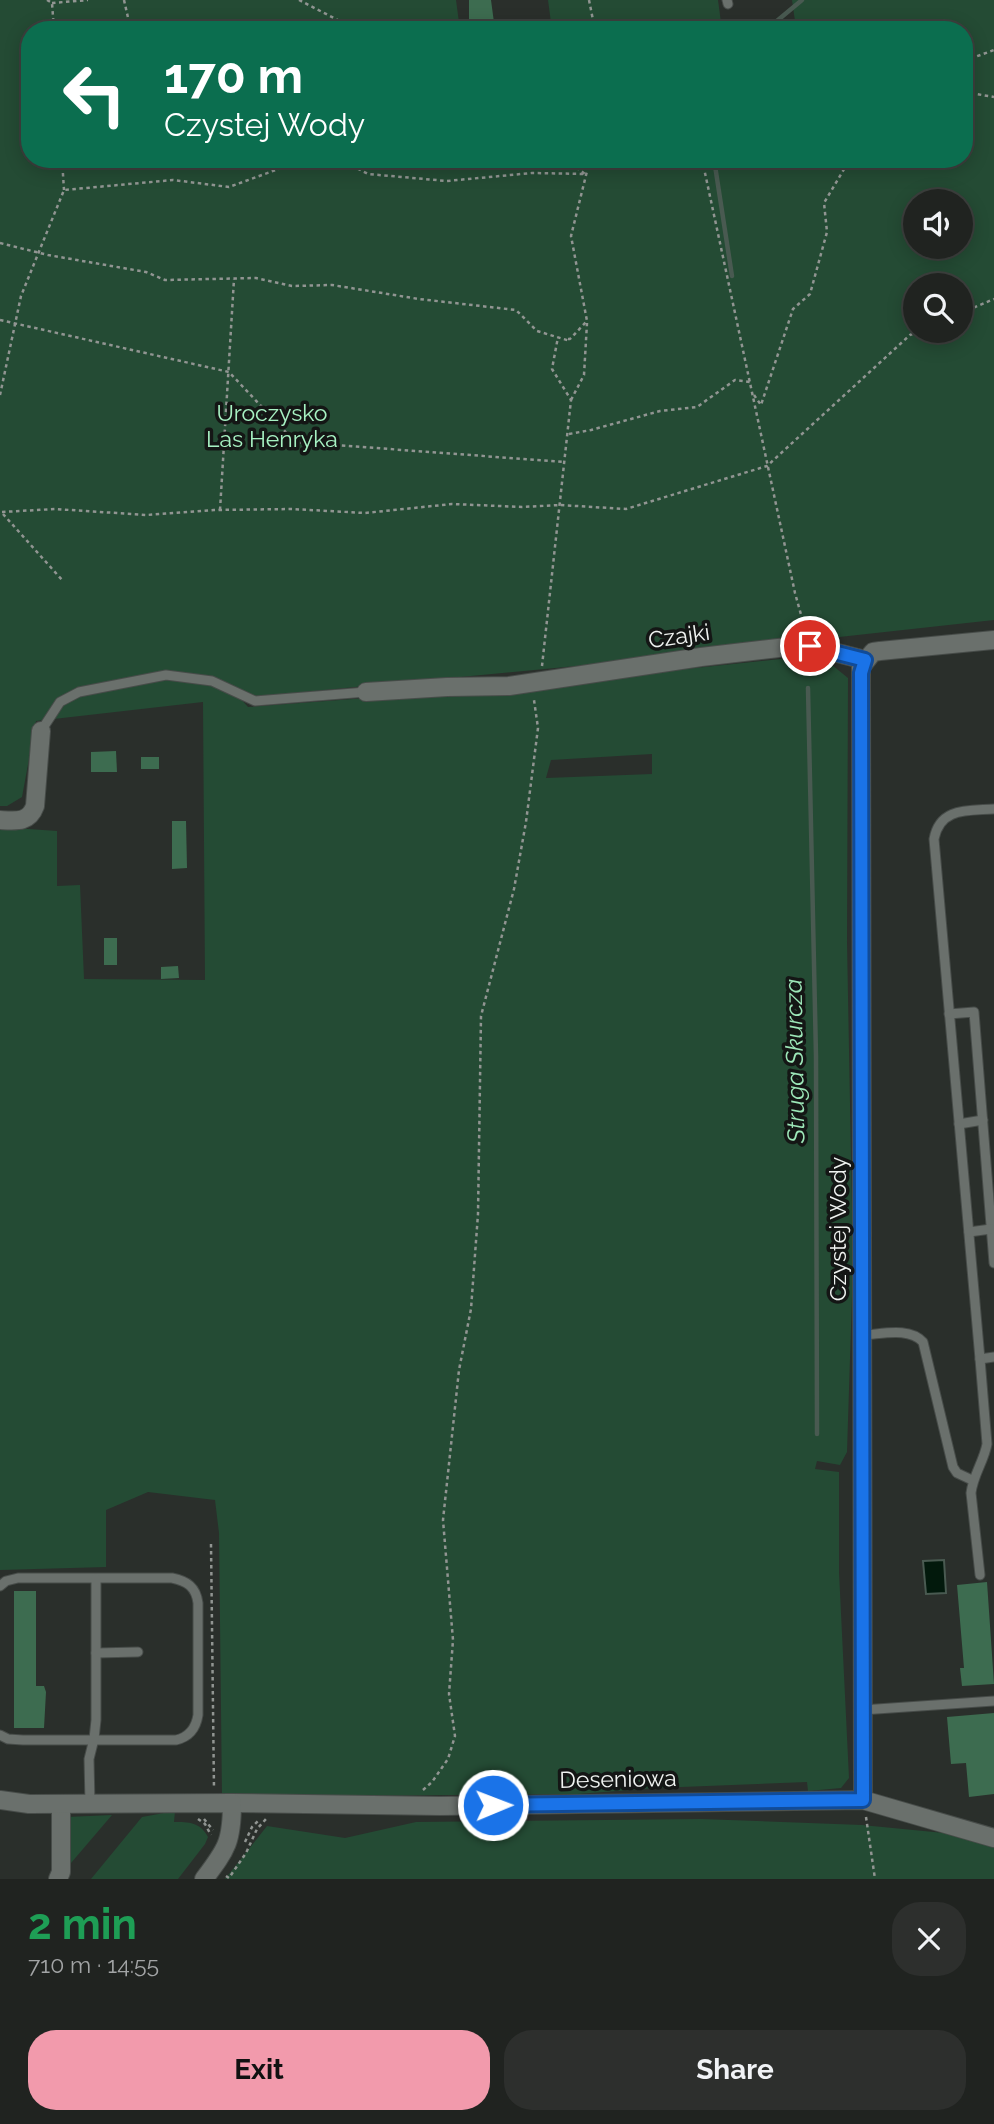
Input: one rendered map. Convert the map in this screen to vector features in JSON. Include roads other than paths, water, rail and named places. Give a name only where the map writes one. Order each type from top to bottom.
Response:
[{"type":"street","points":[[865,660],[873,652],[994,640]]},
{"type":"street","name":"Czajki","points":[[366,692],[536,683],[701,657],[810,646],[865,660]]},
{"type":"street","name":"Czystej Wody","points":[[863,1800],[861,673],[865,660]]},
{"type":"street","points":[[0,820],[21,822],[32,814],[35,806],[41,731]]},
{"type":"street","name":"Deseniowa","points":[[0,1800],[29,1804],[404,1806],[863,1800],[994,1838]]},
{"type":"street","points":[[204,1879],[228,1845],[232,1832],[223,1803]]},
{"type":"street","points":[[58,1879],[61,1872],[61,1804]]},
{"type":"lane","points":[[41,731],[60,702],[79,692],[166,675],[212,681],[255,701],[366,692]]},
{"type":"lane","points":[[980,1575],[971,1493],[972,1480],[987,1444],[989,1402],[980,1359],[934,839],[936,829],[947,816],[994,809]]},
{"type":"lane","points":[[949,1014],[974,1012],[994,1263]]},
{"type":"lane","points":[[959,1124],[982,1120]]},
{"type":"lane","points":[[969,1232],[991,1229]]},
{"type":"lane","points":[[863,1335],[909,1333],[923,1342],[953,1467],[957,1473],[972,1480]]},
{"type":"lane","points":[[980,1359],[994,1357]]},
{"type":"lane","points":[[0,1586],[6,1581],[18,1578],[172,1578],[181,1580],[194,1589],[198,1603],[198,1715],[194,1729],[182,1739],[23,1740],[8,1739],[0,1735]]},
{"type":"lane","points":[[90,1804],[89,1759],[94,1739],[96,1579]]},
{"type":"lane","points":[[96,1653],[138,1652]]},
{"type":"lane","points":[[862,1710],[994,1701]]},
{"type":"waterway","name":"Struga Skurcza","points":[[777,21],[802,0]]},
{"type":"waterway","name":"Struga Skurcza","points":[[715,168],[732,276]]},
{"type":"waterway","name":"Struga Skurcza","points":[[808,688],[816,1056],[817,1434]]},
{"type":"park label","name":"Uroczysko Las Henryka","points":[[272,426]]}]
